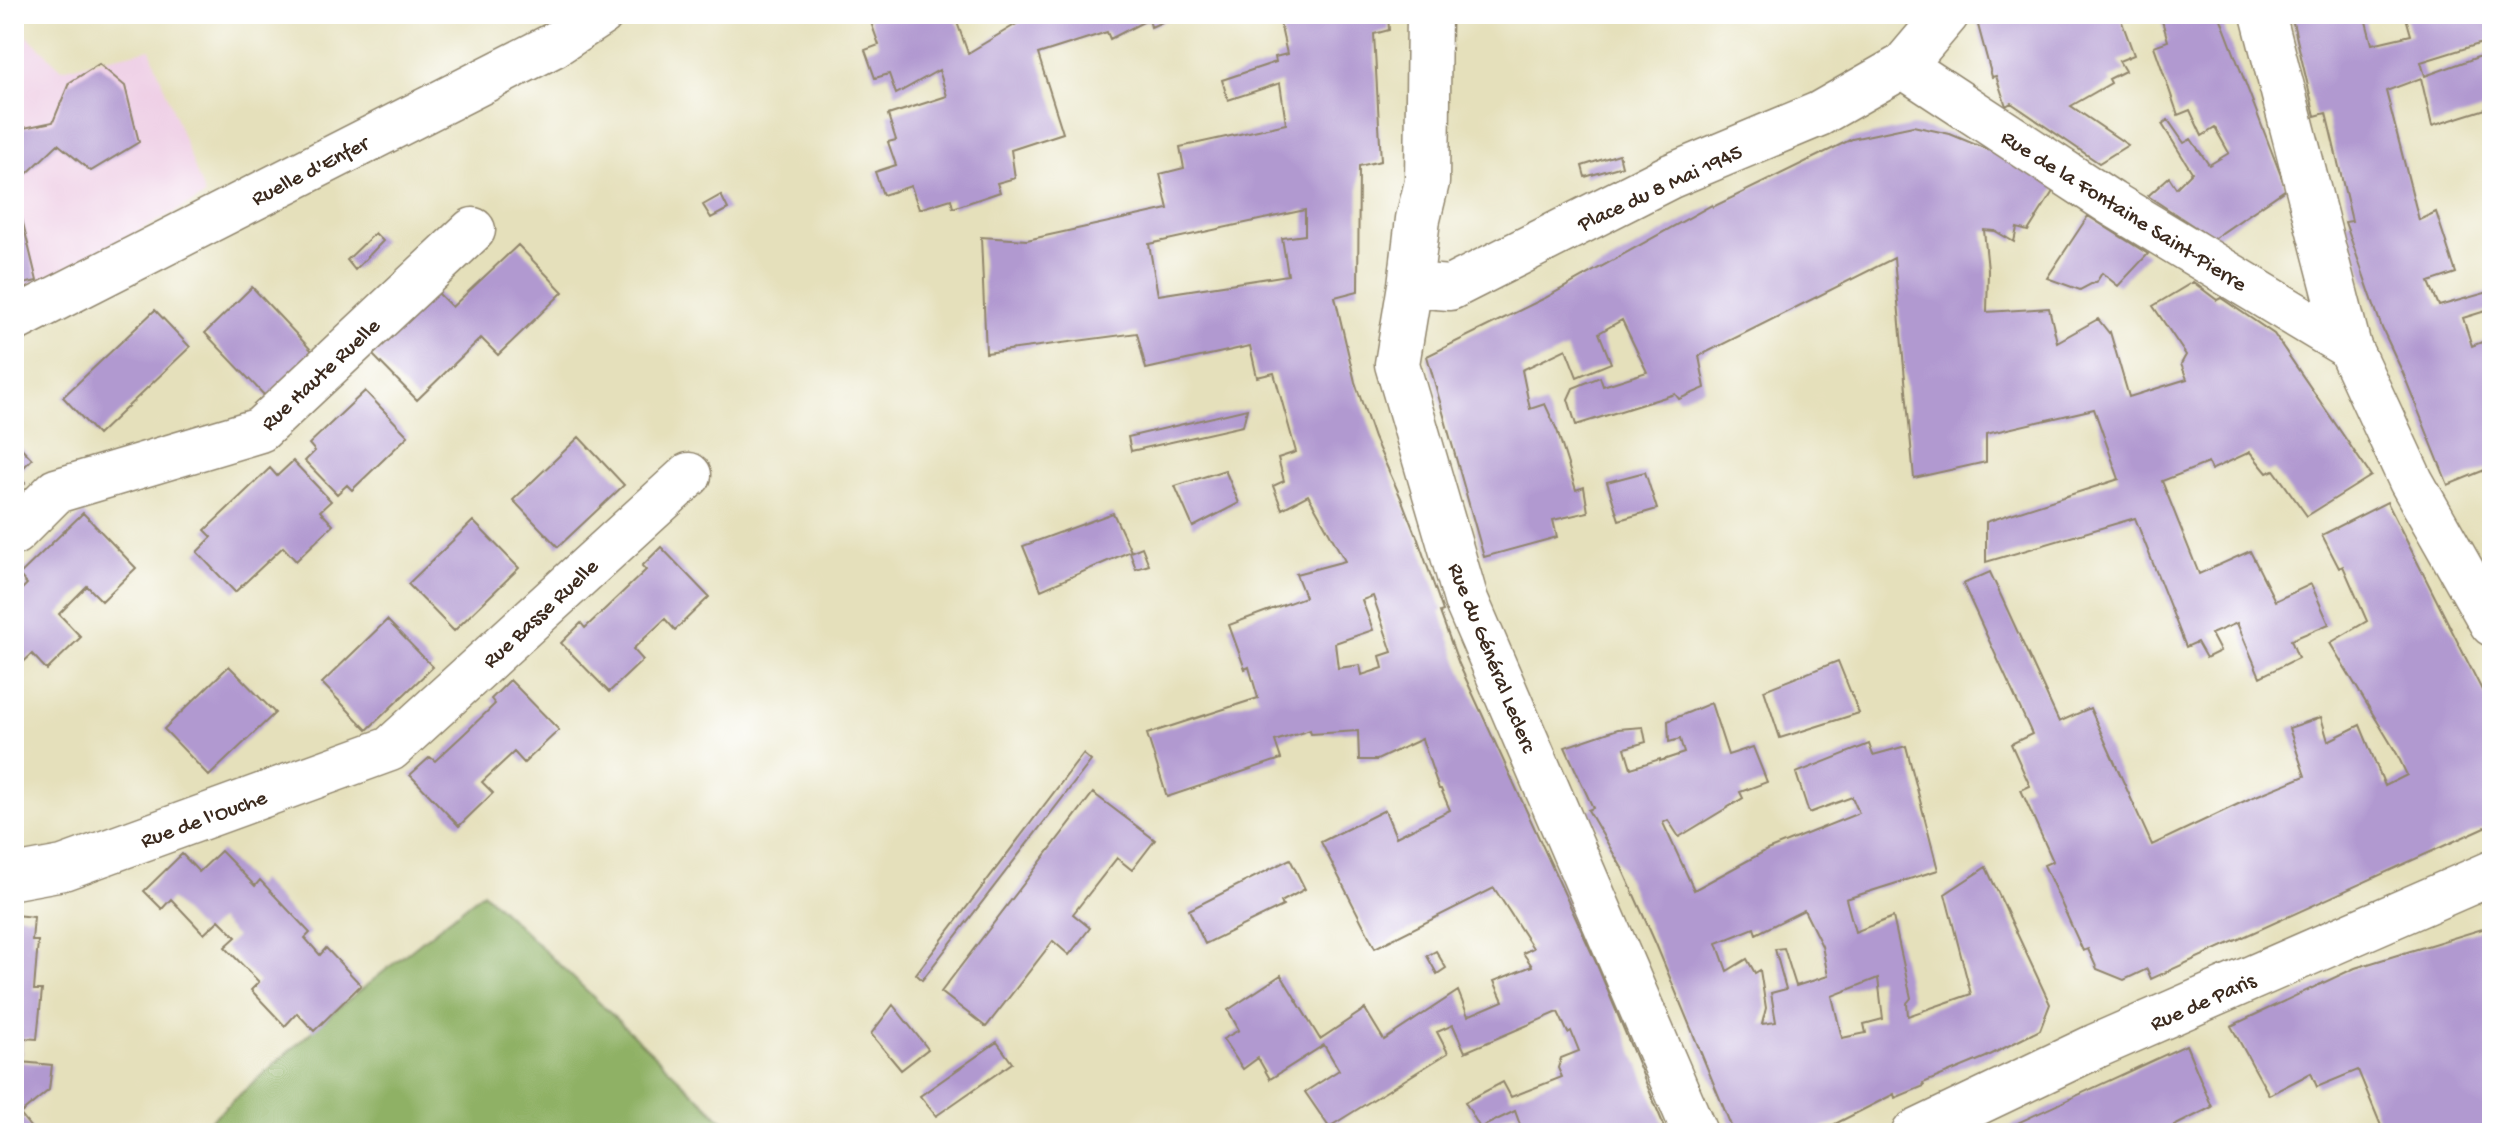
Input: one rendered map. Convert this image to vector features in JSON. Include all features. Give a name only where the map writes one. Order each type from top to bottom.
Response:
[{"type":"street","name":"Ruelle d'Enfer","points":[[14,320],[554,45],[601,14]]},
{"type":"street","name":"Rue du Général Leclerc","points":[[1429,14],[1427,182],[1418,219],[1397,364],[1466,600],[1695,1133]]},
{"type":"street","points":[[1903,66],[1947,14]]},
{"type":"street","points":[[2263,14],[2349,347],[2411,481],[2492,624]]},
{"type":"street","name":"Place du 8 Mai 1945","points":[[1410,285],[1450,288],[1671,176],[1819,114],[1903,66]]},
{"type":"street","name":"Rue de la Fontaine Saint-Pierre","points":[[1903,66],[2111,203],[2349,347]]},
{"type":"street","name":"Rue Haute Ruelle","points":[[14,533],[56,491],[260,430],[473,230]]},
{"type":"street","name":"Rue Basse Ruelle","points":[[390,749],[689,475]]},
{"type":"street","name":"Rue de l'Ouche","points":[[14,877],[63,868],[390,749]]},
{"type":"street","name":"Rue de Paris","points":[[1914,1133],[2096,1046],[2492,873]]},
{"type":"shaded area","points":[[14,14],[17,26],[62,69],[150,49],[205,196],[14,297]]},
{"type":"green space","points":[[483,892],[736,1133],[196,1133],[337,1009]]},
{"type":"building","points":[[868,14],[954,14],[968,53],[1033,14],[1180,14],[1151,27],[1149,19],[1110,39],[1107,32],[1038,54],[1063,133],[1011,150],[1015,178],[997,183],[1000,192],[953,208],[951,199],[919,209],[911,186],[883,195],[875,172],[896,165],[888,142],[896,140],[888,115],[947,96],[939,70],[896,94],[889,74],[875,78],[865,50],[879,45]]},
{"type":"building","points":[[1303,14],[1388,14],[1389,30],[1374,34],[1381,161],[1359,166],[1358,291],[1335,297],[1355,382],[1374,438],[1416,534],[1459,664],[1595,960],[1667,1133],[1523,1133],[1515,1111],[1480,1128],[1465,1102],[1503,1082],[1511,1097],[1562,1077],[1558,1068],[1561,1058],[1579,1051],[1571,1031],[1568,1033],[1558,1012],[1465,1052],[1453,1025],[1437,1032],[1448,1053],[1329,1127],[1305,1092],[1339,1070],[1324,1045],[1270,1079],[1258,1058],[1243,1069],[1223,1039],[1239,1030],[1228,1010],[1281,975],[1320,1039],[1365,1009],[1384,1040],[1458,991],[1468,1016],[1503,1001],[1494,981],[1532,966],[1523,953],[1533,948],[1494,888],[1375,948],[1321,842],[1385,810],[1396,837],[1450,810],[1439,789],[1422,739],[1377,760],[1359,760],[1358,731],[1311,734],[1310,730],[1275,741],[1281,759],[1167,797],[1147,734],[1258,698],[1249,667],[1245,669],[1229,625],[1305,597],[1296,574],[1345,561],[1308,495],[1282,509],[1273,486],[1284,481],[1278,458],[1296,452],[1274,373],[1257,377],[1250,346],[1146,369],[1137,333],[986,353],[981,237],[1027,240],[1168,209],[1160,174],[1184,168],[1180,147],[1286,124],[1280,83],[1228,100],[1222,80],[1276,62],[1275,57],[1287,54],[1280,23],[1304,18]],"holes":[[[1305,210],[1305,235],[1282,238],[1288,275],[1158,295],[1149,244]],[[1373,596],[1392,652],[1380,656],[1383,668],[1362,675],[1360,665],[1338,668],[1335,643],[1373,630],[1362,600]]]},
{"type":"building","points":[[1975,14],[2119,14],[2134,55],[2119,61],[2125,71],[2109,79],[2111,83],[2071,106],[2128,145],[2099,163],[2011,103],[2006,106],[1996,76],[1992,77]]},
{"type":"building","points":[[2160,14],[2219,14],[2286,189],[2213,239],[2148,196],[2169,177],[2176,188],[2192,172],[2162,124],[2168,120],[2184,143],[2191,139],[2209,165],[2229,153],[2215,128],[2202,136],[2190,110],[2178,115],[2154,46],[2168,41]]},
{"type":"building","points":[[2291,14],[2364,14],[2372,44],[2411,35],[2405,14],[2492,14],[2492,40],[2421,62],[2425,76],[2492,52],[2492,107],[2432,126],[2421,78],[2386,91],[2419,220],[2436,212],[2456,273],[2429,282],[2439,306],[2492,291],[2492,309],[2463,318],[2472,346],[2492,338],[2492,467],[2448,485],[2382,328],[2345,222],[2352,221],[2326,113],[2315,116]]},
{"type":"building","points":[[99,64],[125,86],[139,142],[91,171],[58,144],[14,186],[14,130],[53,122],[69,83]]},
{"type":"building","points":[[1913,126],[1950,134],[1986,149],[1984,144],[2059,182],[2028,231],[2017,228],[2014,242],[1995,231],[1984,230],[1988,270],[1987,312],[2049,308],[2057,342],[2098,319],[2110,332],[2129,397],[2187,379],[2181,364],[2186,355],[2153,306],[2193,282],[2274,334],[2371,476],[2307,516],[2274,470],[2267,473],[2250,452],[2211,470],[2208,463],[2162,481],[2199,574],[2250,551],[2275,601],[2311,584],[2329,624],[2291,640],[2298,658],[2260,677],[2237,623],[2211,634],[2220,651],[2206,658],[2197,642],[2186,647],[2135,518],[1986,562],[1986,522],[2119,479],[2094,409],[1986,434],[1986,462],[1914,478],[1894,258],[1699,356],[1705,388],[1679,399],[1675,394],[1576,425],[1568,399],[1573,388],[1600,377],[1603,386],[1647,372],[1622,320],[1599,333],[1611,363],[1577,377],[1566,349],[1522,370],[1530,409],[1545,404],[1557,430],[1576,490],[1584,487],[1588,512],[1553,520],[1557,537],[1484,557],[1427,356],[1545,298],[1712,205],[1852,139]]},
{"type":"building","points":[[1619,154],[1622,166],[1585,177],[1582,166]]},
{"type":"building","points":[[14,186],[37,281],[14,286]]},
{"type":"building","points":[[721,195],[728,209],[711,218],[703,205]]},
{"type":"building","points":[[2088,216],[2148,254],[2118,286],[2102,273],[2097,281],[2080,290],[2047,278]]},
{"type":"building","points":[[375,233],[383,241],[355,270],[347,260]]},
{"type":"building","points":[[518,245],[563,292],[498,355],[481,338],[417,400],[371,353],[436,291],[452,307]]},
{"type":"building","points":[[252,287],[314,353],[267,398],[205,333]]},
{"type":"building","points":[[155,310],[190,347],[98,435],[63,397]]},
{"type":"building","points":[[365,391],[408,436],[352,490],[347,485],[337,494],[305,461],[315,451],[309,444]]},
{"type":"building","points":[[1247,409],[1243,426],[1131,451],[1128,437]]},
{"type":"building","points":[[579,437],[624,485],[558,547],[513,500]]},
{"type":"building","points":[[14,440],[32,459],[17,474],[25,483],[14,493]]},
{"type":"building","points":[[293,461],[331,501],[320,511],[333,525],[296,561],[283,547],[235,592],[197,552],[212,537],[205,530],[270,468],[277,476]]},
{"type":"building","points":[[1225,470],[1239,503],[1193,527],[1175,486]]},
{"type":"building","points":[[1645,472],[1657,509],[1619,520],[1607,482]]},
{"type":"building","points":[[2387,502],[2492,710],[2492,824],[2151,979],[2147,969],[2124,980],[2097,969],[2088,949],[2083,951],[2044,865],[2053,861],[2021,790],[2030,786],[2011,744],[2032,734],[1963,584],[1990,572],[2059,722],[2090,708],[2152,845],[2305,776],[2289,728],[2321,717],[2328,741],[2360,725],[2385,786],[2407,775],[2330,643],[2367,621],[2343,566],[2339,568],[2322,535]]},
{"type":"building","points":[[83,513],[136,568],[102,601],[87,586],[59,614],[81,637],[47,670],[32,654],[14,671],[14,597],[27,584],[19,575]]},
{"type":"building","points":[[1113,513],[1131,551],[1041,590],[1023,546]]},
{"type":"building","points":[[473,521],[519,568],[454,631],[408,584]]},
{"type":"building","points":[[661,547],[709,597],[675,630],[665,619],[633,649],[643,660],[609,692],[561,643],[581,623],[585,628],[646,570],[642,566]]},
{"type":"building","points":[[1142,547],[1149,565],[1136,569],[1130,552]]},
{"type":"building","points":[[387,620],[433,667],[367,730],[322,683]]},
{"type":"building","points":[[1838,661],[1859,713],[1780,738],[1764,690]]},
{"type":"building","points":[[229,666],[275,713],[209,776],[164,729]]},
{"type":"building","points":[[510,680],[559,730],[524,763],[514,752],[482,782],[493,793],[459,826],[410,775],[430,757],[435,761],[465,733],[495,704],[491,699]]},
{"type":"building","points":[[1711,703],[1728,755],[1753,747],[1767,782],[1740,792],[1743,798],[1679,837],[1668,820],[1663,823],[1694,890],[1767,850],[1859,813],[1852,797],[1809,813],[1796,773],[1869,744],[1873,755],[1906,746],[1938,870],[1846,899],[1855,932],[1893,917],[1911,998],[1907,1003],[1908,1016],[1971,994],[1945,894],[1986,867],[2050,1004],[2040,1030],[1923,1083],[1924,1086],[1895,1098],[1894,1094],[1833,1125],[1801,1133],[1734,1133],[1656,944],[1622,868],[1588,810],[1593,808],[1565,747],[1618,729],[1643,727],[1646,742],[1625,748],[1631,768],[1660,761],[1684,753],[1680,739],[1669,742],[1668,721]],"holes":[[[1804,910],[1822,946],[1828,976],[1796,986],[1784,948],[1775,949],[1786,989],[1771,993],[1776,1022],[1762,1024],[1766,1008],[1760,970],[1755,973],[1747,959],[1727,971],[1717,943],[1754,928],[1756,934]],[[1878,978],[1883,1019],[1864,1024],[1866,1033],[1842,1038],[1832,996]]]},
{"type":"building","points":[[1083,754],[1091,761],[922,980],[916,974]]},
{"type":"building","points":[[1093,793],[1155,840],[1132,870],[1117,858],[1073,914],[1090,928],[1069,955],[1053,941],[986,1027],[941,992]]},
{"type":"building","points":[[221,851],[255,886],[260,880],[310,933],[305,938],[320,955],[326,948],[361,985],[314,1031],[297,1013],[285,1026],[251,990],[259,982],[225,947],[236,937],[219,920],[204,934],[171,899],[162,909],[144,891],[182,854],[199,872]]},
{"type":"building","points":[[1290,859],[1305,889],[1281,902],[1283,906],[1205,944],[1189,910]]},
{"type":"building","points":[[14,915],[34,917],[32,941],[38,941],[34,990],[42,990],[37,1039],[23,1038],[21,1062],[52,1065],[49,1090],[20,1114],[35,1133],[14,1133]]},
{"type":"building","points":[[2492,926],[2492,1133],[2384,1133],[2358,1070],[2317,1087],[2311,1073],[2269,1095],[2231,1026],[2355,968]]},
{"type":"building","points":[[1436,951],[1446,968],[1437,974],[1427,956]]},
{"type":"building","points":[[893,1005],[928,1049],[901,1070],[871,1034]]},
{"type":"building","points":[[997,1042],[1012,1063],[936,1116],[920,1096]]},
{"type":"building","points":[[2186,1045],[2212,1107],[2172,1127],[2175,1133],[1996,1133]]}]
